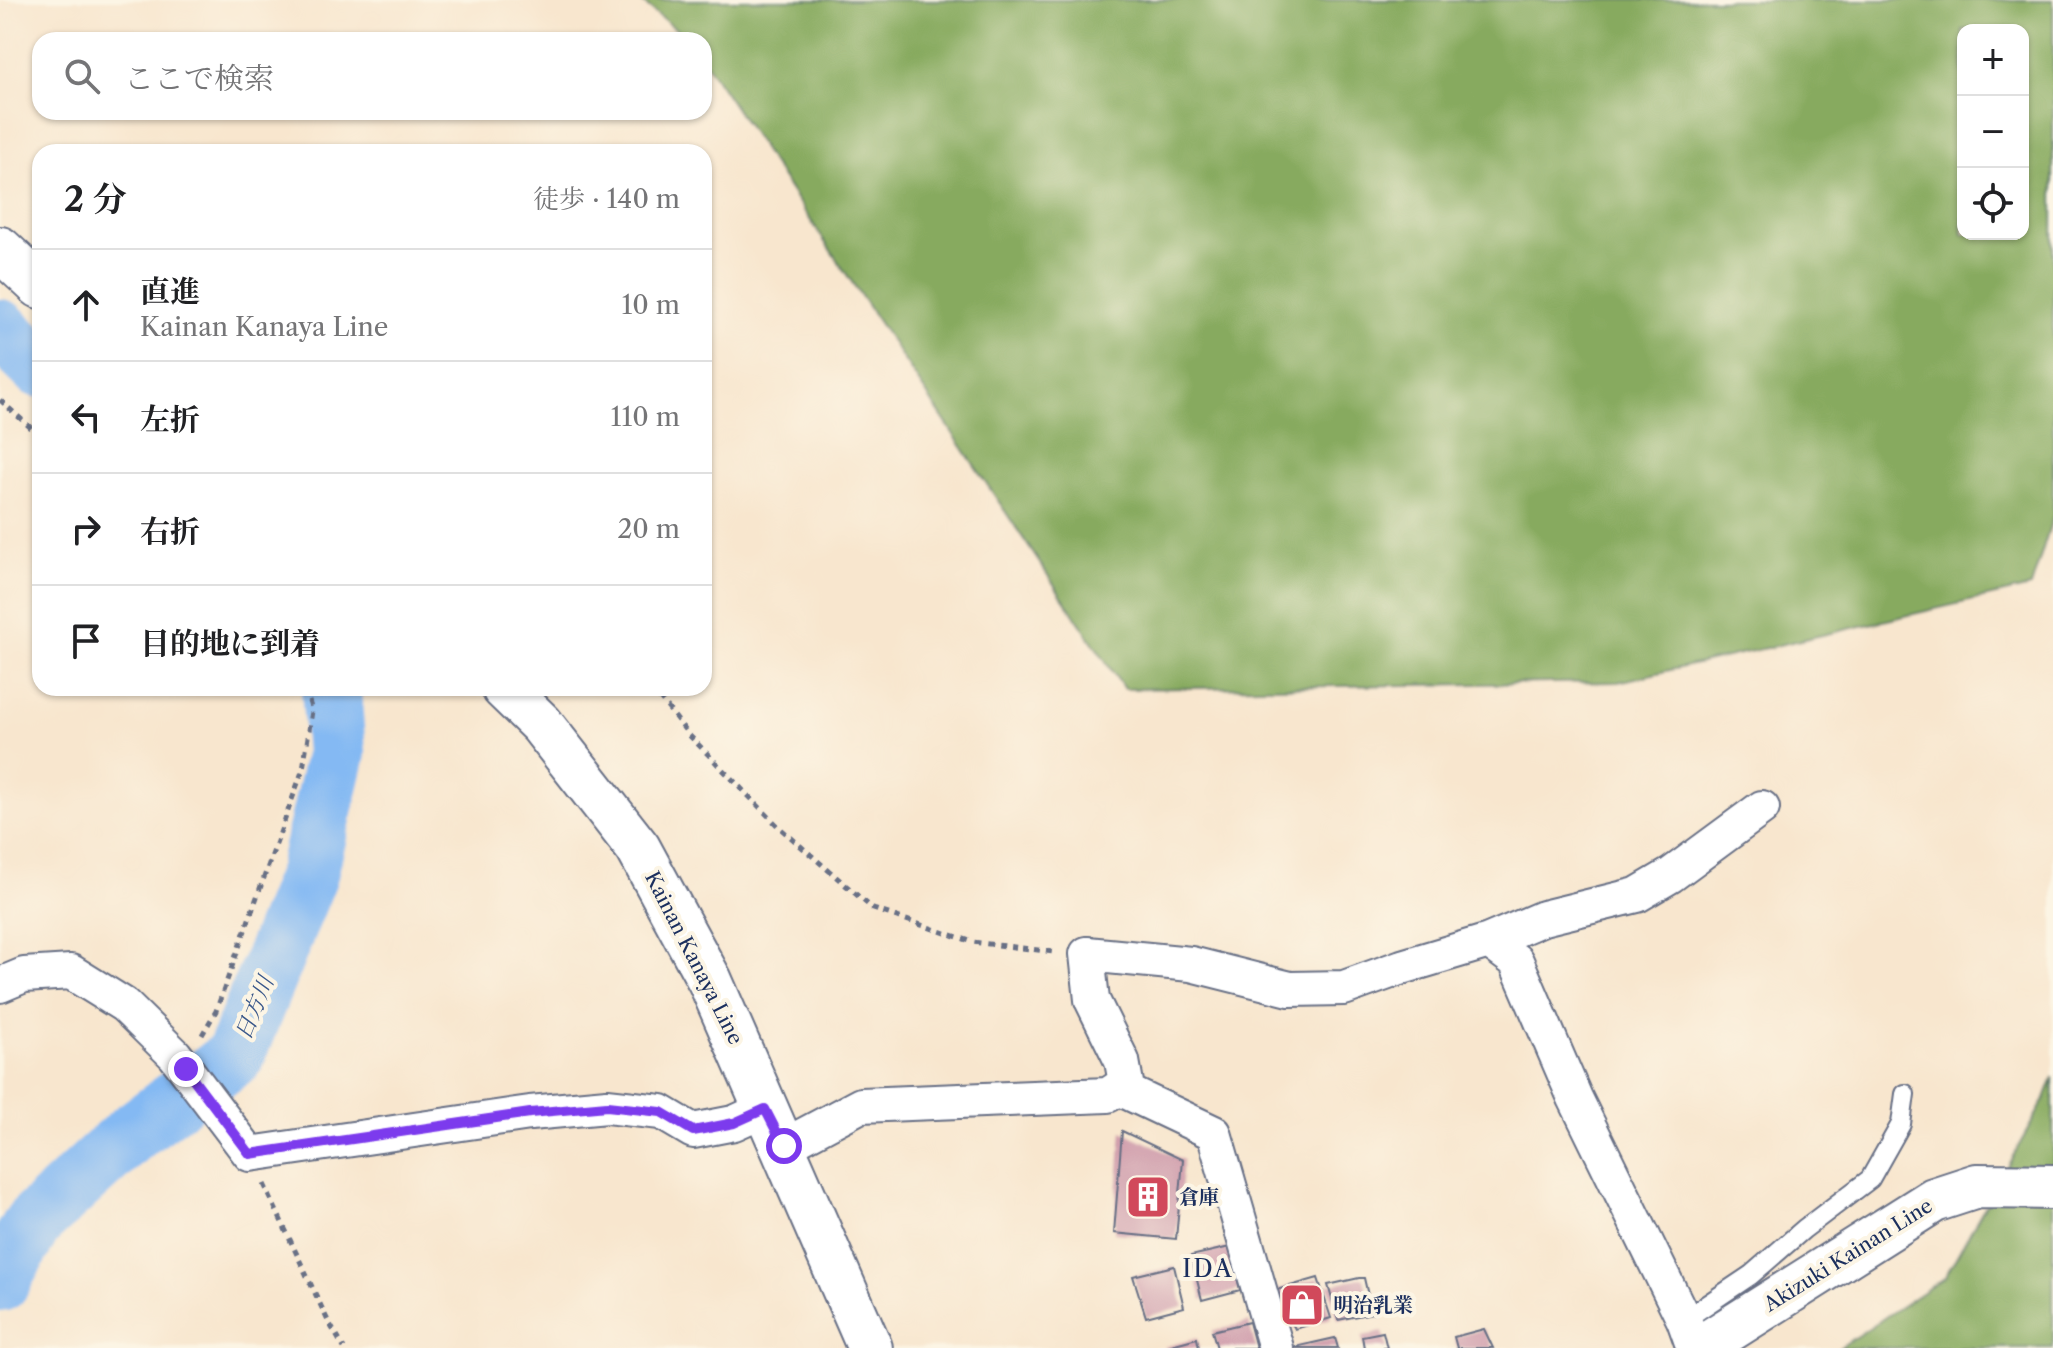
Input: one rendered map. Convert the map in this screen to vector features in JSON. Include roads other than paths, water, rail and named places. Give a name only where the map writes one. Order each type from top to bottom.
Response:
[{"type":"main road","points":[[0,249],[32,279]]},
{"type":"main road","name":"Kainan Kanaya Line","points":[[512,696],[541,724],[638,848],[710,981],[870,1348]]},
{"type":"main road","name":"Akizuki Kainan Line","points":[[1693,1339],[1934,1200],[1977,1186],[2053,1187]]},
{"type":"street","points":[[0,985],[24,975],[71,972],[124,1005],[180,1062],[250,1154],[530,1113],[607,1106],[661,1112],[693,1131],[734,1123],[774,1127],[861,1105],[1108,1095],[1126,1083],[1122,1061],[1092,1000],[1087,954],[1191,964],[1290,989],[1344,988],[1489,941],[1543,918],[1637,895],[1671,875],[1762,808]]},
{"type":"street","points":[[1489,941],[1516,961],[1575,1098],[1693,1339]]},
{"type":"street","points":[[1119,1088],[1214,1133],[1276,1348]]},
{"type":"lane","points":[[1693,1339],[1751,1275],[1804,1229],[1870,1179],[1901,1124],[1905,1094]]},
{"type":"waterway","name":"日方川","points":[[0,329],[32,360]]},
{"type":"waterway","name":"日方川","points":[[0,1282],[33,1223],[129,1135],[235,1056],[308,874],[336,753],[332,696]]},
{"type":"place","name":"倉庫","points":[[1148,1197]]},
{"type":"place","name":"明治乳業","points":[[1302,1305]]},
{"type":"district","name":"IDA","points":[[1208,1269]]}]
